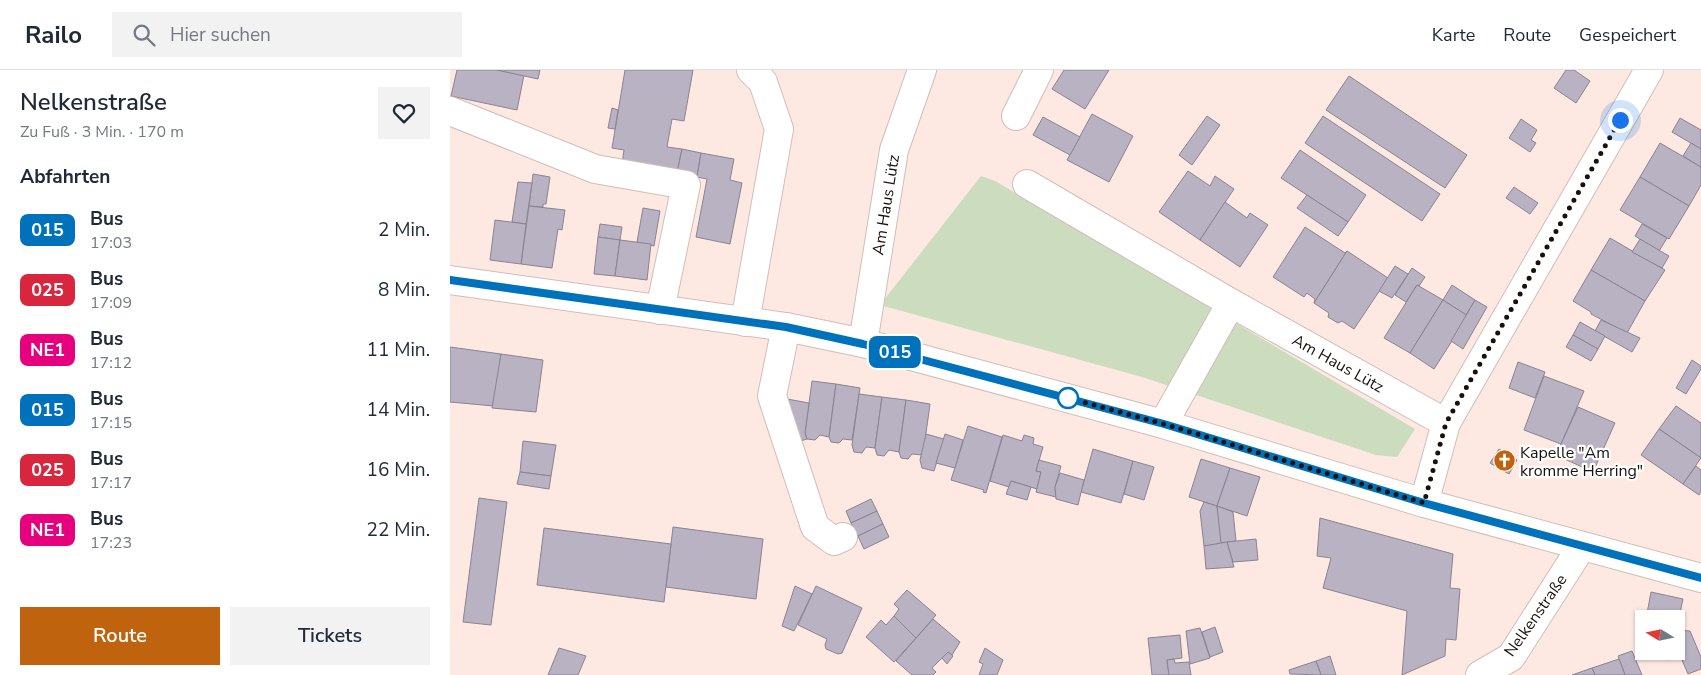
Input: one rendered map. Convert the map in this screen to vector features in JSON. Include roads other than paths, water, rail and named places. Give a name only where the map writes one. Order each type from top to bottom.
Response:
[{"type":"street","points":[[745,322],[779,129],[763,82],[751,70]]},
{"type":"street","name":"Am Haus Lütz","points":[[863,344],[894,150],[922,70]]},
{"type":"street","points":[[1016,116],[1039,70]]},
{"type":"street","points":[[1424,503],[1446,423],[1649,70]]},
{"type":"street","points":[[450,111],[595,169],[686,186],[660,310]]},
{"type":"street","name":"Am Haus Lütz","points":[[1027,184],[1231,303],[1446,423]]},
{"type":"street","points":[[450,280],[786,327],[863,344],[1164,424],[1424,503],[1701,578]]},
{"type":"street","points":[[1164,424],[1231,303]]},
{"type":"street","points":[[786,327],[772,396],[815,526],[834,541],[843,537]]},
{"type":"street","name":"Nelkenstraße","points":[[1480,675],[1511,657],[1582,546]]},
{"type":"place","name":"Kapelle \"Am kromme Herring\"","points":[[1504,461]]}]
